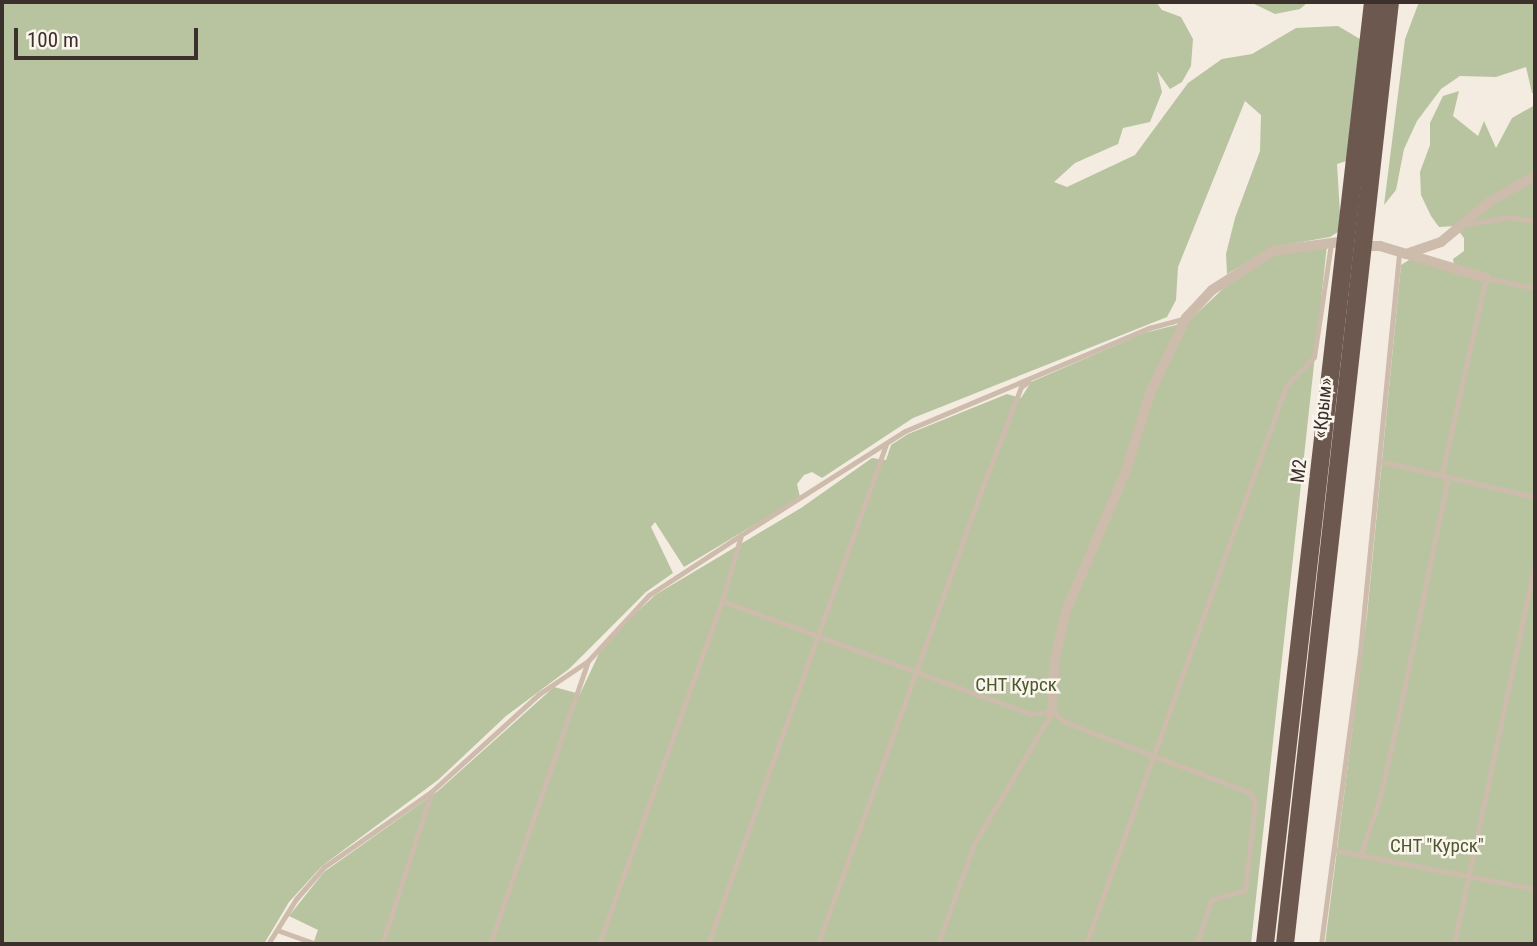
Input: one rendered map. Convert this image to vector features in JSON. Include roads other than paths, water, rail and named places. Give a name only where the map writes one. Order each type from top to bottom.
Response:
[{"type":"highway","name":"М2","points":[[1265,944],[1373,2]]},
{"type":"highway","name":"«Крым»","points":[[1285,944],[1347,243],[1390,2]]},
{"type":"street","points":[[1402,253],[1441,242],[1489,202],[1535,176]]},
{"type":"street","points":[[1052,712],[1054,664],[1066,611],[1124,476],[1151,391],[1186,318],[1212,290],[1273,251],[1347,243],[1402,253],[1486,278]]},
{"type":"lane","points":[[1462,227],[1507,217],[1535,221]]},
{"type":"lane","points":[[1086,944],[1286,386],[1314,357],[1347,243]]},
{"type":"lane","points":[[1321,944],[1402,253]]},
{"type":"lane","points":[[1361,853],[1379,801],[1400,709],[1447,482],[1442,472],[1486,278],[1535,288]]},
{"type":"lane","points":[[268,944],[296,899],[324,867],[432,792],[539,694],[588,661],[649,595],[905,431],[1149,328],[1186,318]]},
{"type":"lane","points":[[818,944],[915,670],[1012,409],[1021,387],[1032,377]]},
{"type":"lane","points":[[708,944],[886,444]]},
{"type":"lane","points":[[1379,461],[1442,472],[1535,497]]},
{"type":"lane","points":[[599,944],[722,601],[741,535]]},
{"type":"lane","points":[[1454,944],[1535,564]]},
{"type":"lane","points":[[722,601],[1031,714],[1052,712],[1065,722],[1245,788],[1255,803],[1244,890],[1212,900],[1197,944]]},
{"type":"lane","points":[[490,944],[588,661]]},
{"type":"lane","points":[[938,944],[974,844],[1052,712]]},
{"type":"lane","points":[[382,944],[432,792]]},
{"type":"lane","points":[[1334,850],[1361,853],[1535,889]]},
{"type":"lane","points":[[277,930],[316,944]]},
{"type":"park label","name":"СНТ Курск","points":[[1016,685]]},
{"type":"park label","name":"СНТ \"Курск\"","points":[[1437,846]]}]
